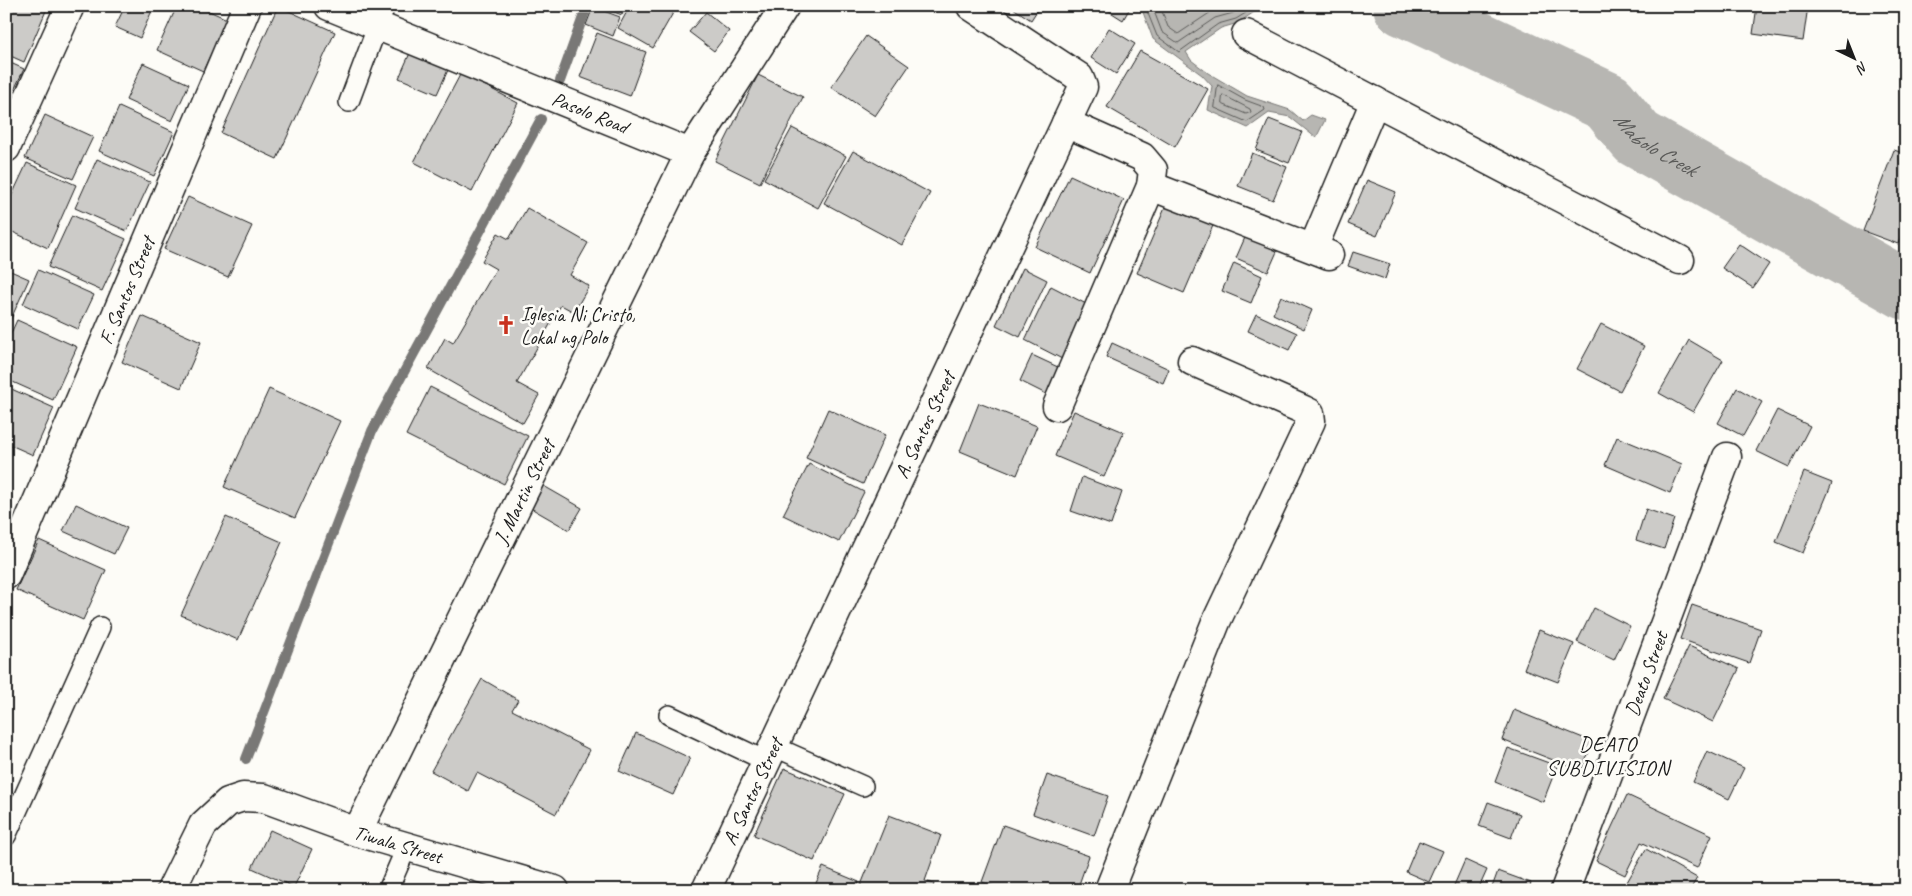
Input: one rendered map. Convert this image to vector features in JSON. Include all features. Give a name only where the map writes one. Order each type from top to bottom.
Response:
[{"type":"street","points":[[6,148],[70,6]]},
{"type":"street","name":"F. Santos Street","points":[[6,575],[246,6]]},
{"type":"street","name":"Pasolo Road","points":[[329,6],[382,16],[690,153]]},
{"type":"street","points":[[690,153],[784,6]]},
{"type":"street","name":"A. Santos Street","points":[[706,890],[1083,87],[1079,77],[971,6]]},
{"type":"street","points":[[1246,34],[1680,260]]},
{"type":"street","points":[[1151,186],[1321,251],[1375,101]]},
{"type":"street","points":[[1057,406],[1151,186],[1153,170],[1142,157],[1066,123]]},
{"type":"street","name":"J. Martin Street","points":[[357,832],[690,153]]},
{"type":"street","points":[[1109,890],[1216,622],[1312,421],[1310,413],[1304,410],[1192,361]]},
{"type":"street","name":"Deato Street","points":[[1565,890],[1727,457]]},
{"type":"street","name":"Tiwala Street","points":[[171,890],[203,825],[228,802],[243,797],[264,798],[357,832],[555,890]]},
{"type":"lane","points":[[349,102],[382,16]]},
{"type":"lane","points":[[6,836],[100,627]]},
{"type":"lane","points":[[669,715],[863,786]]},
{"type":"lane","points":[[388,890],[407,846]]},
{"type":"water","points":[[1142,6],[1263,6],[1238,23],[1221,28],[1186,52],[1191,60],[1208,73],[1247,96],[1290,110],[1303,121],[1311,115],[1325,120],[1316,138],[1290,117],[1269,113],[1248,128],[1208,110],[1212,86],[1202,75],[1153,39]]},
{"type":"building","points":[[6,6],[48,6],[24,62],[6,54]]},
{"type":"building","points":[[125,6],[154,6],[140,38],[115,27]]},
{"type":"building","points":[[177,6],[198,6],[227,19],[203,71],[157,50]]},
{"type":"building","points":[[278,6],[335,32],[277,159],[221,133]]},
{"type":"building","points":[[598,6],[626,6],[622,15]]},
{"type":"building","points":[[630,6],[677,6],[653,48],[618,28]]},
{"type":"building","points":[[1010,6],[1040,6],[1031,20]]},
{"type":"building","points":[[1101,6],[1131,6],[1123,20]]},
{"type":"building","points":[[1757,6],[1808,6],[1803,41],[1753,34]]},
{"type":"building","points":[[593,7],[620,17],[613,36],[586,25]]},
{"type":"building","points":[[706,12],[729,31],[714,51],[689,32]]},
{"type":"building","points":[[1109,28],[1135,44],[1116,74],[1091,58]]},
{"type":"building","points":[[597,33],[646,52],[630,96],[580,77]]},
{"type":"building","points":[[866,36],[909,66],[875,116],[831,87]]},
{"type":"building","points":[[1140,51],[1208,89],[1175,147],[1107,107]]},
{"type":"building","points":[[410,53],[448,70],[437,94],[399,78]]},
{"type":"building","points":[[6,61],[24,69],[6,107]]},
{"type":"building","points":[[143,63],[189,84],[172,121],[126,100]]},
{"type":"building","points":[[461,73],[518,103],[472,192],[414,162]]},
{"type":"building","points":[[758,75],[803,97],[760,183],[715,161]]},
{"type":"building","points":[[119,107],[174,132],[154,176],[99,151]]},
{"type":"building","points":[[45,115],[93,137],[73,179],[25,158]]},
{"type":"building","points":[[1269,119],[1302,132],[1289,163],[1256,150]]},
{"type":"building","points":[[792,128],[846,156],[818,208],[764,179]]},
{"type":"building","points":[[1894,150],[1906,154],[1906,223],[1898,244],[1863,231]]},
{"type":"building","points":[[853,151],[930,193],[902,245],[824,203]]},
{"type":"building","points":[[1252,153],[1287,167],[1273,200],[1238,186]]},
{"type":"building","points":[[97,159],[150,182],[127,231],[75,208]]},
{"type":"building","points":[[27,163],[76,185],[48,248],[6,229],[6,208]]},
{"type":"building","points":[[1070,175],[1124,200],[1090,273],[1035,247]]},
{"type":"building","points":[[1367,180],[1396,192],[1377,236],[1348,224]]},
{"type":"building","points":[[188,197],[252,226],[228,277],[164,249]]},
{"type":"building","points":[[1168,201],[1215,221],[1184,293],[1137,273]]},
{"type":"building","name":"Iglesia Ni Cristo, Lokal ng Polo","points":[[527,208],[588,243],[570,275],[589,286],[574,312],[561,305],[517,383],[539,395],[523,423],[428,369],[445,338],[453,343],[496,269],[482,261],[498,233],[509,239]]},
{"type":"building","points":[[72,215],[126,239],[102,291],[48,267]]},
{"type":"building","points":[[1247,233],[1279,247],[1268,272],[1236,258]]},
{"type":"building","points":[[1739,244],[1769,264],[1753,288],[1722,268]]},
{"type":"building","points":[[1353,252],[1390,264],[1385,279],[1348,266]]},
{"type":"building","points":[[1234,263],[1262,276],[1251,303],[1222,291]]},
{"type":"building","points":[[1023,268],[1047,280],[1020,337],[996,325]]},
{"type":"building","points":[[6,269],[29,279],[10,321],[6,319]]},
{"type":"building","points":[[38,270],[94,295],[78,329],[23,304]]},
{"type":"building","points":[[1051,286],[1092,307],[1066,361],[1025,340]]},
{"type":"building","points":[[1281,296],[1312,310],[1304,329],[1273,314]]},
{"type":"building","points":[[1256,314],[1297,333],[1289,350],[1248,331]]},
{"type":"building","points":[[142,316],[201,342],[181,388],[122,362]]},
{"type":"building","points":[[17,320],[77,347],[53,400],[6,379],[6,344]]},
{"type":"building","points":[[1601,324],[1644,346],[1620,391],[1577,369]]},
{"type":"building","points":[[1689,340],[1723,360],[1693,412],[1659,393]]},
{"type":"building","points":[[1112,343],[1169,369],[1163,383],[1106,357]]},
{"type":"building","points":[[1032,355],[1060,368],[1048,395],[1020,381]]},
{"type":"building","points":[[7,387],[54,408],[33,455],[6,443]]},
{"type":"building","points":[[430,387],[528,436],[504,484],[406,435]]},
{"type":"building","points":[[1737,388],[1762,402],[1743,436],[1718,423]]},
{"type":"building","points":[[269,389],[340,421],[295,518],[224,487]]},
{"type":"building","points":[[979,403],[1037,426],[1017,475],[960,451]]},
{"type":"building","points":[[828,409],[885,435],[863,484],[806,458]]},
{"type":"building","points":[[1777,410],[1810,426],[1789,467],[1756,451]]},
{"type":"building","points":[[1074,411],[1124,432],[1104,477],[1055,456]]},
{"type":"building","points":[[1617,437],[1682,464],[1670,493],[1605,465]]},
{"type":"building","points":[[809,464],[864,492],[839,542],[783,515]]},
{"type":"building","points":[[1804,472],[1832,483],[1803,553],[1776,542]]},
{"type":"building","points":[[1082,477],[1122,492],[1111,525],[1071,511]]},
{"type":"building","points":[[542,485],[582,508],[569,530],[529,507]]},
{"type":"building","points":[[76,504],[127,528],[114,554],[63,531]]},
{"type":"building","points":[[1646,509],[1674,519],[1664,549],[1636,540]]},
{"type":"building","points":[[226,517],[282,542],[238,640],[181,615]]},
{"type":"building","points":[[39,540],[106,570],[83,620],[16,590]]},
{"type":"building","points":[[1692,605],[1761,629],[1749,663],[1680,639]]},
{"type":"building","points":[[1594,608],[1630,626],[1614,660],[1577,642]]},
{"type":"building","points":[[1539,630],[1574,644],[1558,682],[1524,669]]},
{"type":"building","points":[[1689,646],[1739,669],[1713,722],[1663,699]]},
{"type":"building","points":[[482,679],[518,700],[512,710],[590,750],[556,814],[477,773],[468,791],[431,771]]},
{"type":"building","points":[[1514,710],[1593,742],[1581,771],[1502,740]]},
{"type":"building","points":[[636,733],[690,758],[673,795],[619,771]]},
{"type":"building","points":[[1508,748],[1557,766],[1543,802],[1495,782]]},
{"type":"building","points":[[1707,751],[1744,768],[1729,799],[1693,782]]},
{"type":"building","points":[[784,768],[845,794],[814,861],[754,835]]},
{"type":"building","points":[[1047,775],[1108,796],[1094,836],[1033,814]]},
{"type":"building","points":[[1627,795],[1712,835],[1697,868],[1641,842],[1625,875],[1596,861]]},
{"type":"building","points":[[1488,802],[1520,814],[1511,838],[1479,826]]},
{"type":"building","points":[[889,815],[941,835],[925,881],[934,884],[932,890],[859,890]]},
{"type":"building","points":[[1003,825],[1089,856],[1077,890],[1003,890],[982,882]]},
{"type":"building","points":[[270,830],[312,849],[294,887],[252,868]]},
{"type":"building","points":[[1419,841],[1443,851],[1429,882],[1406,872]]},
{"type":"building","points":[[1646,849],[1697,878],[1690,890],[1623,889]]},
{"type":"building","points":[[1465,860],[1487,870],[1478,890],[1452,890]]},
{"type":"building","points":[[823,867],[859,882],[856,890],[813,890]]},
{"type":"building","points":[[1498,871],[1531,883],[1529,890],[1491,890]]},
{"type":"waterway","points":[[560,81],[587,6]]},
{"type":"waterway","name":"Mabolo Creek","points":[[1403,6],[1608,102],[1637,138],[1906,290]]},
{"type":"waterway","points":[[246,759],[372,431],[541,119]]},
{"type":"place","name":"Iglesia Ni Cristo, Lokal ng Polo","points":[[506,325]]},
{"type":"district","name":"DEATO SUBDIVISION","points":[[1608,756]]}]
